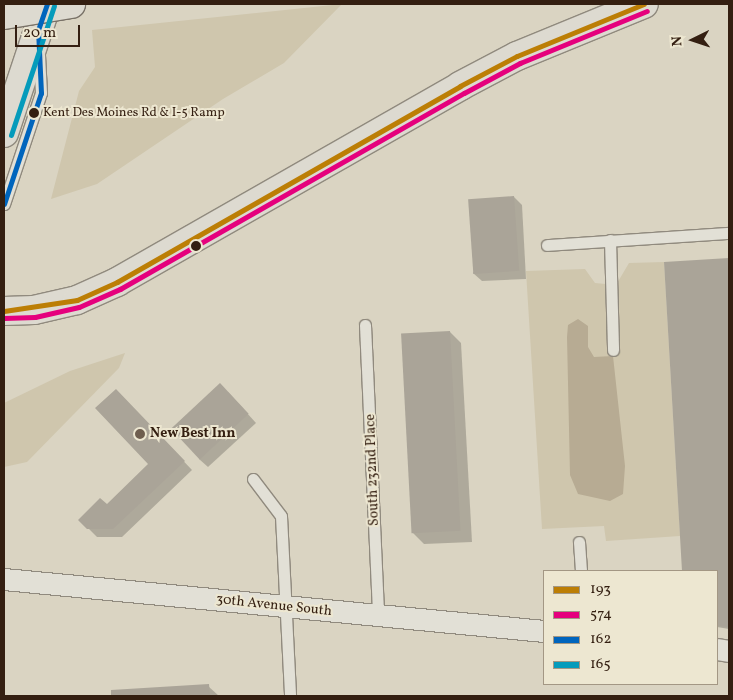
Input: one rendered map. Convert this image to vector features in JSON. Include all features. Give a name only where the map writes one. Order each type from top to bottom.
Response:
[{"type":"highway","points":[[4,133],[48,4]]},
{"type":"highway","points":[[4,15],[71,4]]},
{"type":"highway","points":[[4,310],[34,310],[77,300],[117,282],[492,69],[644,4]]},
{"type":"street","name":"30th Avenue South","points":[[4,579],[543,631]]},
{"type":"lane","points":[[4,204],[41,93],[38,30]]},
{"type":"lane","points":[[547,244],[729,233]]},
{"type":"lane","points":[[610,240],[613,350]]},
{"type":"lane","name":"South 232nd Place","points":[[365,324],[378,616]]},
{"type":"lane","points":[[253,479],[281,516],[290,696]]},
{"type":"lane","points":[[579,542],[581,570]]},
{"type":"shaded area","points":[[342,4],[284,63],[223,99],[97,184],[51,199],[79,91],[95,67],[92,30]]},
{"type":"shaded area","points":[[664,262],[680,536],[606,541],[604,526],[542,529],[526,271],[585,269],[595,283],[616,285],[629,263]]},
{"type":"shaded area","points":[[578,319],[588,326],[588,347],[594,357],[613,356],[625,466],[623,494],[610,501],[578,494],[570,475],[567,337],[568,325]]},
{"type":"shaded area","points":[[125,353],[119,368],[27,462],[4,467],[4,403],[70,371]]},
{"type":"building","points":[[514,196],[519,271],[473,274],[468,199]]},
{"type":"building","points":[[729,258],[729,627],[718,626],[718,570],[682,570],[664,262]]},
{"type":"building","points":[[450,331],[460,531],[412,533],[401,334]]},
{"type":"building","points":[[220,383],[249,414],[200,459],[171,429]]},
{"type":"building","name":"New Best Inn","points":[[116,389],[185,461],[113,529],[87,529],[78,520],[100,498],[107,504],[148,464],[95,408]]},
{"type":"building","points":[[209,684],[210,696],[111,696],[111,690]]},
{"type":"transit line","name":"162","points":[[4,204],[41,93],[38,30],[47,4]]},
{"type":"transit line","name":"193","points":[[4,311],[77,300],[117,282],[460,86],[517,56],[644,4]]},
{"type":"transit line","name":"165","points":[[11,135],[54,6]]},
{"type":"transit line","name":"574","points":[[4,318],[35,317],[79,307],[120,289],[520,63],[647,11]]},
{"type":"place","name":"Kent Des Moines Rd & I-5 Ramp","points":[[34,113]]},
{"type":"place","name":"New Best Inn","points":[[140,434]]}]
